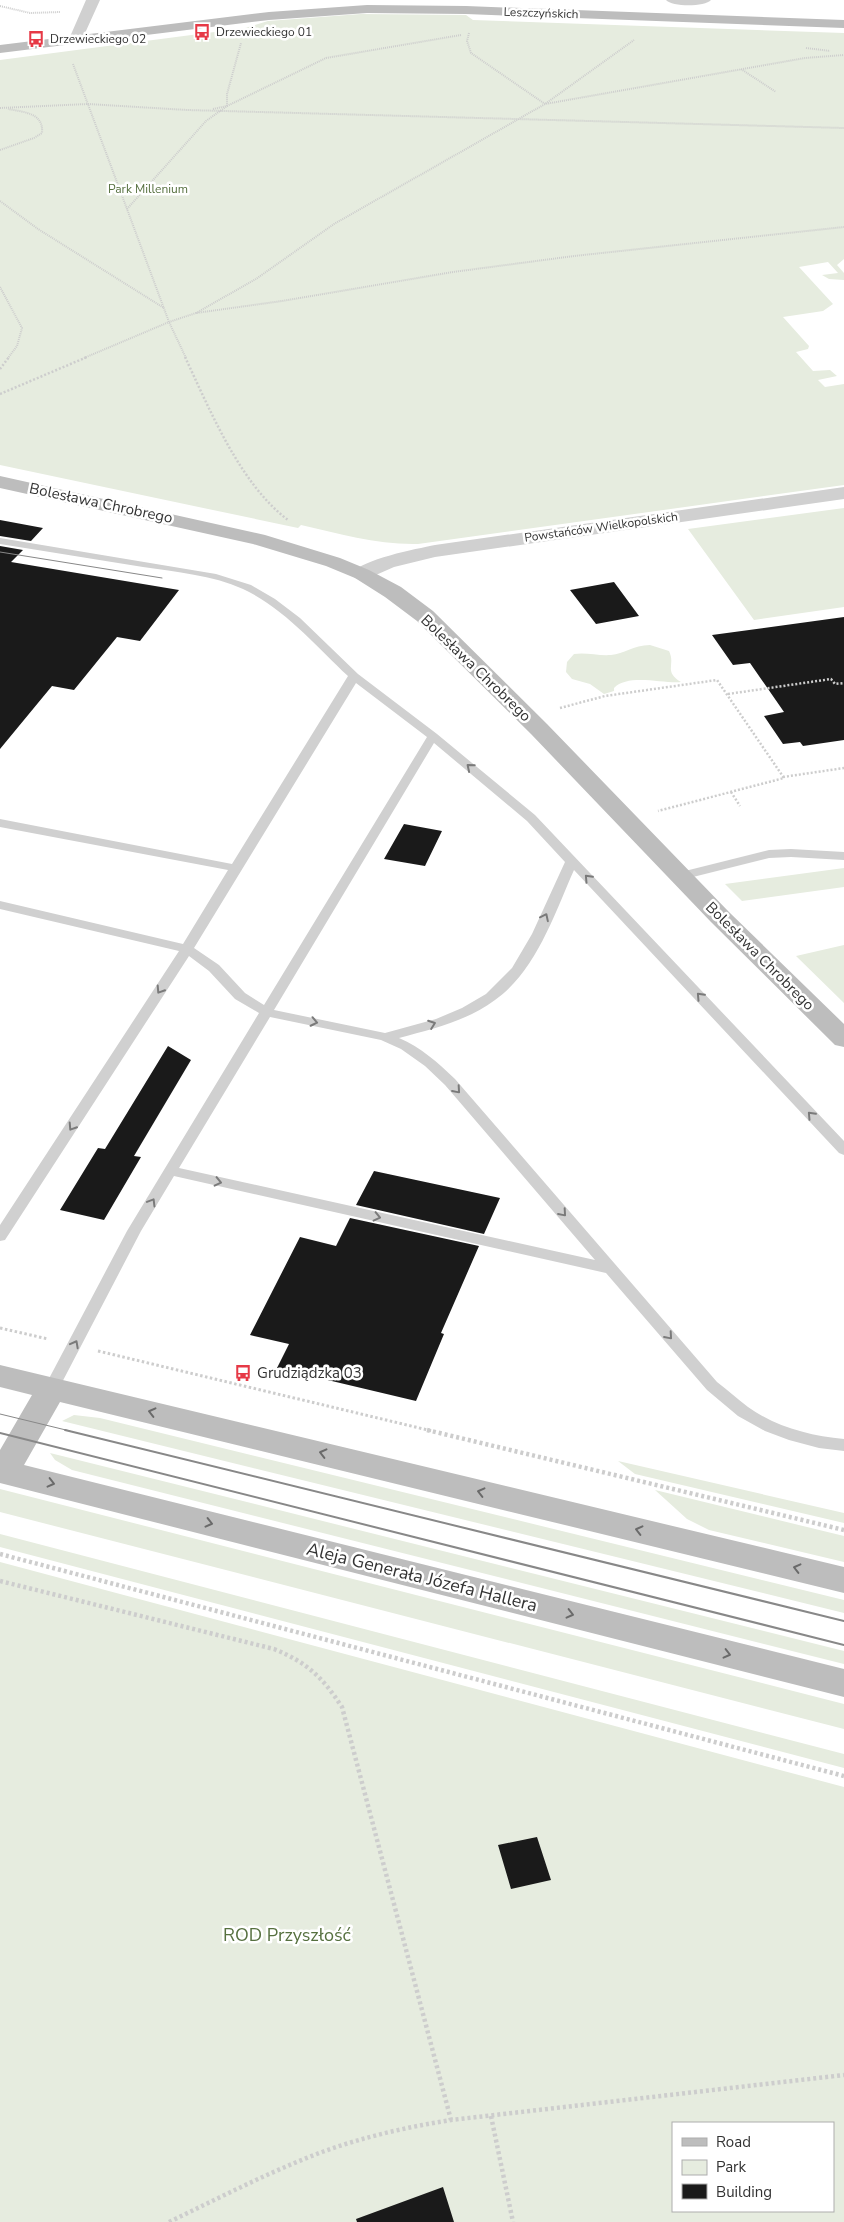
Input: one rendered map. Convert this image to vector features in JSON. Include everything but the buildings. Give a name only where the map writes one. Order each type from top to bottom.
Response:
[{"type":"street","points":[[76,39],[93,0]]},
{"type":"street","points":[[681,18],[677,1],[704,0]]},
{"type":"street","name":"Leszczyńskich","points":[[0,48],[295,13],[366,9],[466,10],[844,24]]},
{"type":"street","name":"Bolesława Chrobrego","points":[[0,482],[258,538],[333,562],[362,574],[393,592],[425,616],[540,729],[681,876],[844,1039]]},
{"type":"street","name":"Powstańców Wielkopolskich","points":[[362,574],[394,561],[435,551],[844,493]]},
{"type":"street","points":[[0,1376],[844,1580]]},
{"type":"street","points":[[2,1471],[52,1388]]},
{"type":"street","name":"Aleja Generała Józefa Hallera","points":[[2,1471],[844,1683]]},
{"type":"lane","points":[[0,541],[183,570],[246,587],[271,601],[296,620],[354,676],[433,736],[531,818],[844,1150]]},
{"type":"lane","points":[[0,1235],[187,949],[354,676]]},
{"type":"lane","points":[[52,1388],[134,1231],[433,736]]},
{"type":"lane","points":[[0,823],[235,868]]},
{"type":"lane","points":[[681,876],[769,854],[791,853],[844,856]]},
{"type":"lane","points":[[385,1037],[425,1027],[461,1013],[492,997],[513,975],[527,954],[572,860]]},
{"type":"lane","points":[[0,905],[187,949],[214,968],[240,996],[266,1012],[385,1037],[406,1046],[430,1063],[450,1082],[712,1386],[748,1415],[790,1434],[844,1445]]},
{"type":"lane","points":[[171,1171],[612,1269]]},
{"type":"path","points":[[0,6],[30,13],[64,12]]},
{"type":"path","points":[[472,27],[467,41],[471,53],[545,104],[805,58],[844,54]]},
{"type":"path","points":[[127,209],[178,150],[218,111],[227,106],[326,58],[469,33]]},
{"type":"path","points":[[196,313],[256,279],[334,224],[545,104],[640,35]]},
{"type":"path","points":[[624,39],[634,40]]},
{"type":"path","points":[[227,106],[228,94],[241,40]]},
{"type":"path","points":[[800,47],[830,51]]},
{"type":"path","points":[[73,64],[169,322],[218,426],[243,469],[276,511],[293,526]]},
{"type":"path","points":[[741,69],[776,92]]},
{"type":"path","points":[[1,109],[88,104],[209,111],[844,128]]},
{"type":"path","points":[[209,111],[227,106]]},
{"type":"path","points":[[0,150],[34,138],[42,133],[43,128],[42,122],[38,117],[9,109],[1,109]]},
{"type":"path","points":[[0,201],[38,228],[164,308]]},
{"type":"path","points":[[0,394],[169,322],[196,313],[462,271],[574,256],[844,227]]},
{"type":"path","points":[[0,287],[22,328],[17,346],[0,369]]},
{"type":"path","points":[[728,694],[831,679],[835,684],[844,683]]},
{"type":"path","points":[[555,710],[605,696],[717,680],[783,777]]},
{"type":"path","points":[[653,812],[783,777],[844,768]]},
{"type":"path","points":[[731,792],[740,806]]},
{"type":"path","points":[[0,1328],[844,1530]]},
{"type":"path","points":[[0,1554],[844,1776]]},
{"type":"path","points":[[0,1581],[274,1649],[302,1660],[322,1677],[342,1707],[451,2120]]},
{"type":"path","points":[[169,2222],[321,2153],[406,2128],[451,2120],[844,2075]]},
{"type":"path","points":[[490,2116],[513,2222]]},
{"type":"green space","name":"Park Millenium","points":[[361,14],[466,15],[473,20],[844,33],[844,259],[837,265],[844,273],[844,280],[829,279],[822,275],[838,273],[828,262],[799,267],[833,304],[823,311],[783,317],[809,346],[808,349],[796,352],[813,371],[830,370],[837,376],[818,380],[825,387],[844,384],[844,485],[418,544],[403,544],[359,538],[301,525],[298,528],[0,465],[0,60],[245,28],[268,21]]},
{"type":"green space","points":[[844,508],[844,607],[754,620],[688,529]]},
{"type":"green space","points":[[650,645],[669,651],[671,671],[681,682],[628,681],[614,688],[614,691],[604,694],[590,684],[572,679],[566,672],[567,662],[574,654],[611,655],[639,646]]},
{"type":"green space","points":[[844,868],[844,887],[742,901],[725,884]]},
{"type":"green space","points":[[844,945],[844,1003],[796,956]]},
{"type":"green space","points":[[74,1415],[100,1418],[844,1600],[844,1613],[62,1421]]},
{"type":"green space","points":[[50,1453],[844,1651],[844,1664],[72,1470],[55,1460]]},
{"type":"green space","points":[[618,1461],[844,1513],[844,1523],[635,1474]]},
{"type":"green space","points":[[0,1489],[844,1704],[844,1729],[0,1512]]},
{"type":"green space","points":[[655,1490],[844,1536],[844,1562],[709,1530],[687,1519]]},
{"type":"green space","points":[[0,1534],[844,1754],[844,1768],[0,1547]]},
{"type":"green space","name":"ROD Przyszłość","points":[[0,1562],[844,1787],[844,2222],[0,2222]]},
{"type":"tram line","points":[[0,552],[162,578]]},
{"type":"tram line","points":[[0,1414],[70,1431]]},
{"type":"tram line","points":[[65,1430],[844,1621]]},
{"type":"tram line","points":[[0,1433],[844,1645]]},
{"type":"place","name":"Drzewieckiego 01","points":[[202,32]]},
{"type":"place","name":"Drzewieckiego 02","points":[[36,39]]},
{"type":"place","name":"Grudziądzka 03","points":[[243,1373]]}]
